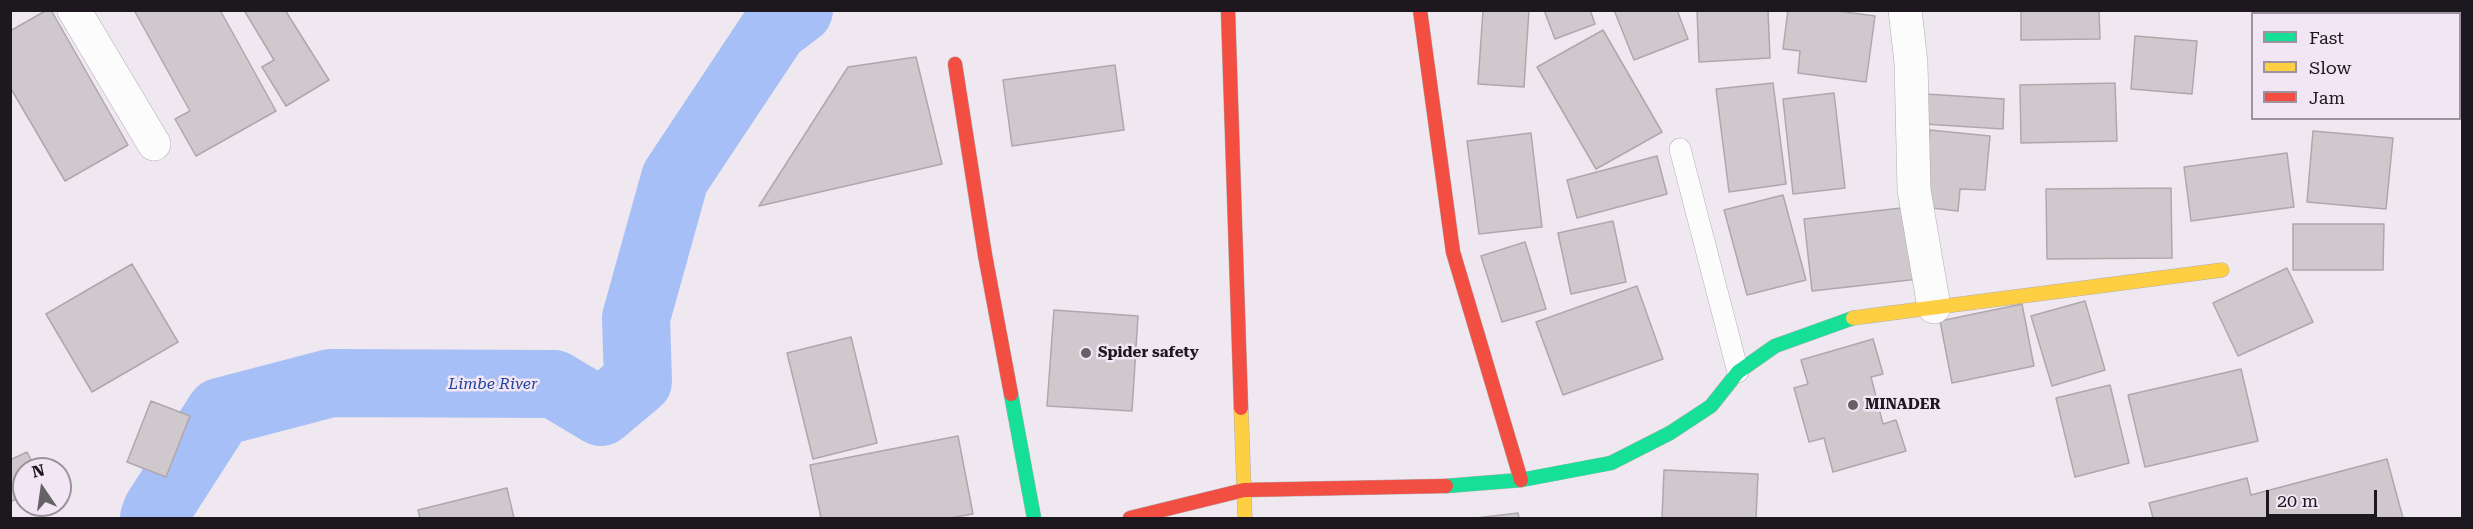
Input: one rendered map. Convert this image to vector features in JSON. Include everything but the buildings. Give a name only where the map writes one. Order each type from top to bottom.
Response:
[{"type":"main road","points":[[1228,10],[1245,519]]},
{"type":"main road","points":[[1420,10],[1453,252],[1521,480]]},
{"type":"main road","points":[[955,64],[985,255],[1034,519]]},
{"type":"main road","points":[[1130,519],[1244,490],[1450,486],[1521,480],[1611,463],[1670,433],[1711,406],[1738,372],[1775,346],[1846,319],[2222,270]]},
{"type":"street","points":[[74,10],[154,144]]},
{"type":"street","points":[[1905,10],[1911,63],[1914,190],[1934,307]]},
{"type":"lane","points":[[1680,148],[1738,372]]},
{"type":"waterway","name":"Limbe River","points":[[154,518],[220,412],[331,383],[554,384],[601,412],[638,381],[636,318],[675,178],[774,29],[799,10]]},
{"type":"traffic: fast","points":[[1446,486],[1521,480],[1611,463],[1670,433],[1711,406],[1738,372],[1775,346],[1853,318]]},
{"type":"traffic: fast","points":[[1011,394],[1034,518]]},
{"type":"traffic: slow","points":[[1853,318],[2222,270]]},
{"type":"traffic: slow","points":[[1241,408],[1245,518]]},
{"type":"traffic: jam","points":[[1228,10],[1241,408]]},
{"type":"traffic: jam","points":[[1420,10],[1453,252],[1521,480]]},
{"type":"traffic: jam","points":[[955,64],[985,255],[1011,394]]},
{"type":"traffic: jam","points":[[1130,518],[1244,490],[1446,486]]},
{"type":"place","name":"Spider safety","points":[[1086,353]]},
{"type":"place","name":"MINADER","points":[[1853,405]]}]
